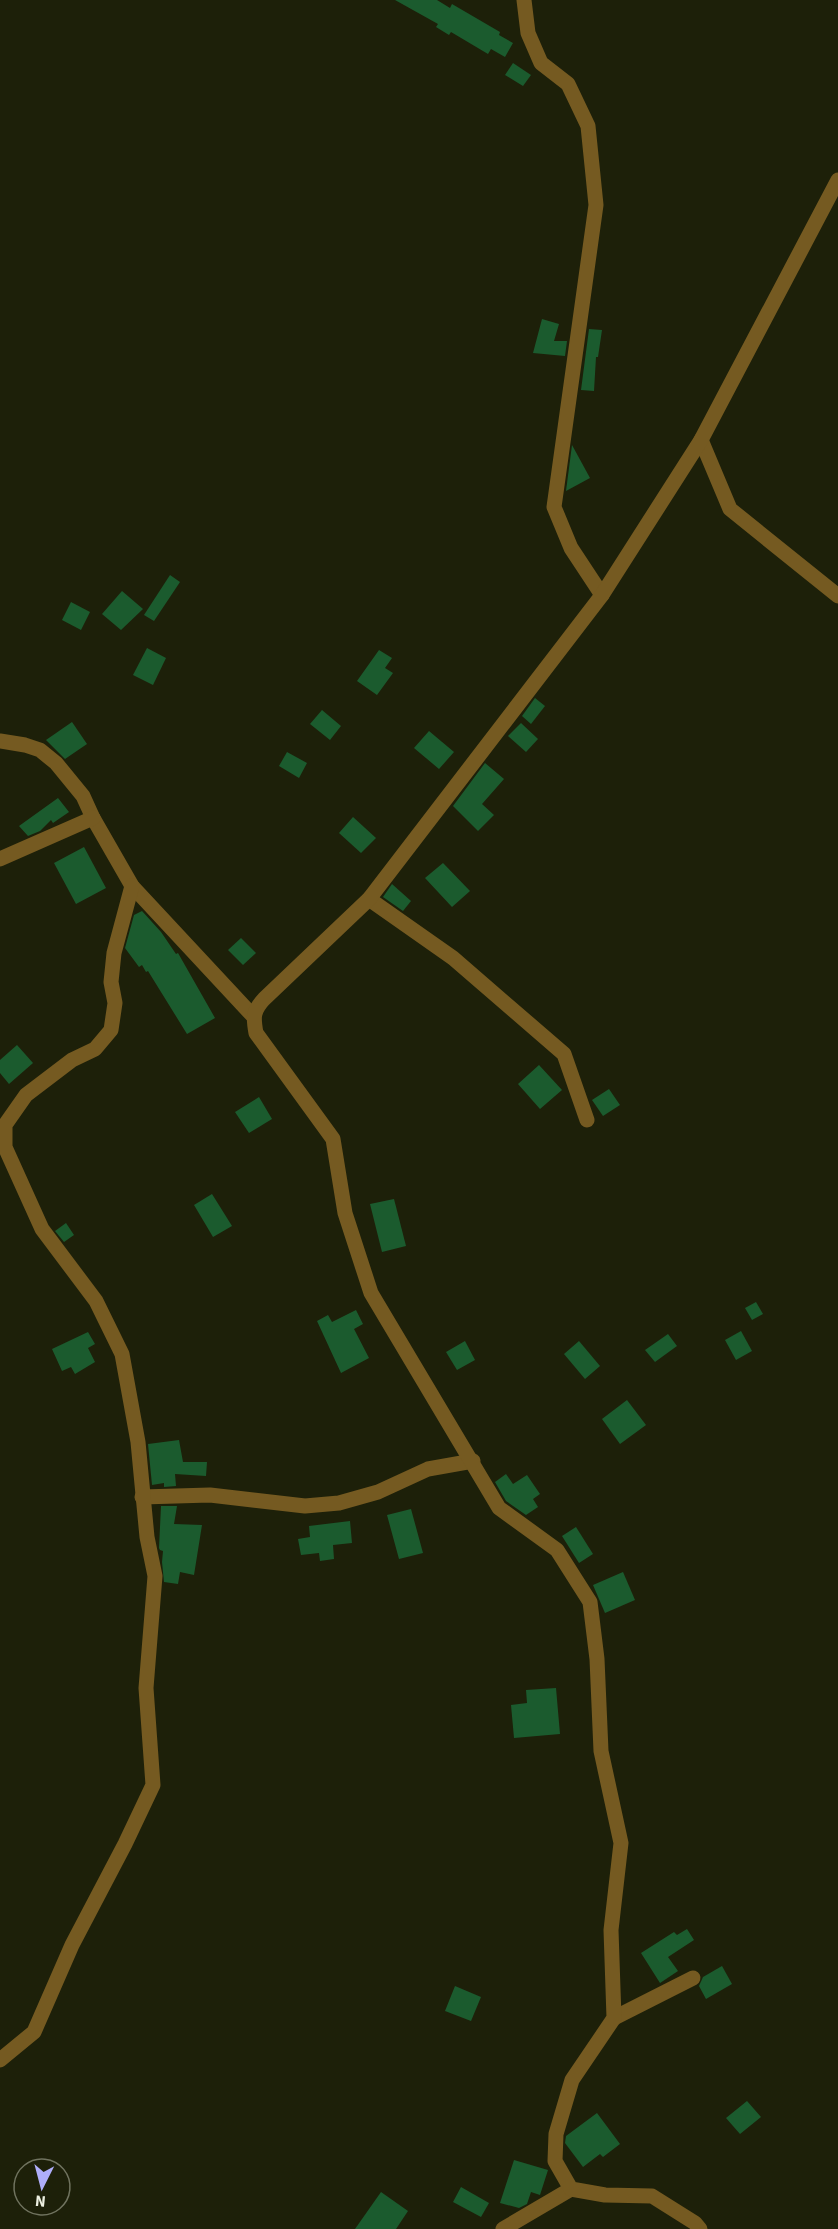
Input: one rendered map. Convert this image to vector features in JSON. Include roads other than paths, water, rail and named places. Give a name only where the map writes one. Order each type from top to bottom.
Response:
[{"type":"street","points":[[524,0],[528,33],[541,63],[568,84],[588,126],[596,205],[554,507],[571,548],[602,595]]},
{"type":"street","points":[[253,1016],[260,1004],[369,899],[602,595],[701,440],[838,181]]},
{"type":"street","points":[[701,440],[730,509],[838,596]]},
{"type":"street","points":[[0,741],[40,750],[56,763],[83,795],[93,818],[132,886],[253,1016],[256,1033],[333,1139],[345,1213],[371,1293],[499,1508],[557,1550],[590,1602],[597,1659],[601,1751],[621,1843],[612,1930],[614,2018]]},
{"type":"street","points":[[0,859],[93,818]]},
{"type":"street","points":[[0,2060],[34,2032],[72,1946],[153,1785],[146,1688],[155,1576],[147,1537],[138,1442],[122,1354],[96,1301],[42,1229],[5,1147],[4,1125],[26,1095],[72,1060],[95,1049],[111,1030],[115,1003],[111,982],[114,953],[132,886]]},
{"type":"street","points":[[369,899],[453,958],[564,1054],[587,1120]]},
{"type":"street","points":[[142,1497],[210,1495],[305,1506],[339,1503],[378,1492],[428,1469],[473,1461]]},
{"type":"street","points":[[571,2189],[555,2161],[556,2134],[572,2080],[614,2018],[693,1978]]},
{"type":"street","points":[[503,2229],[571,2189],[605,2195],[652,2196],[695,2223],[700,2229]]}]
